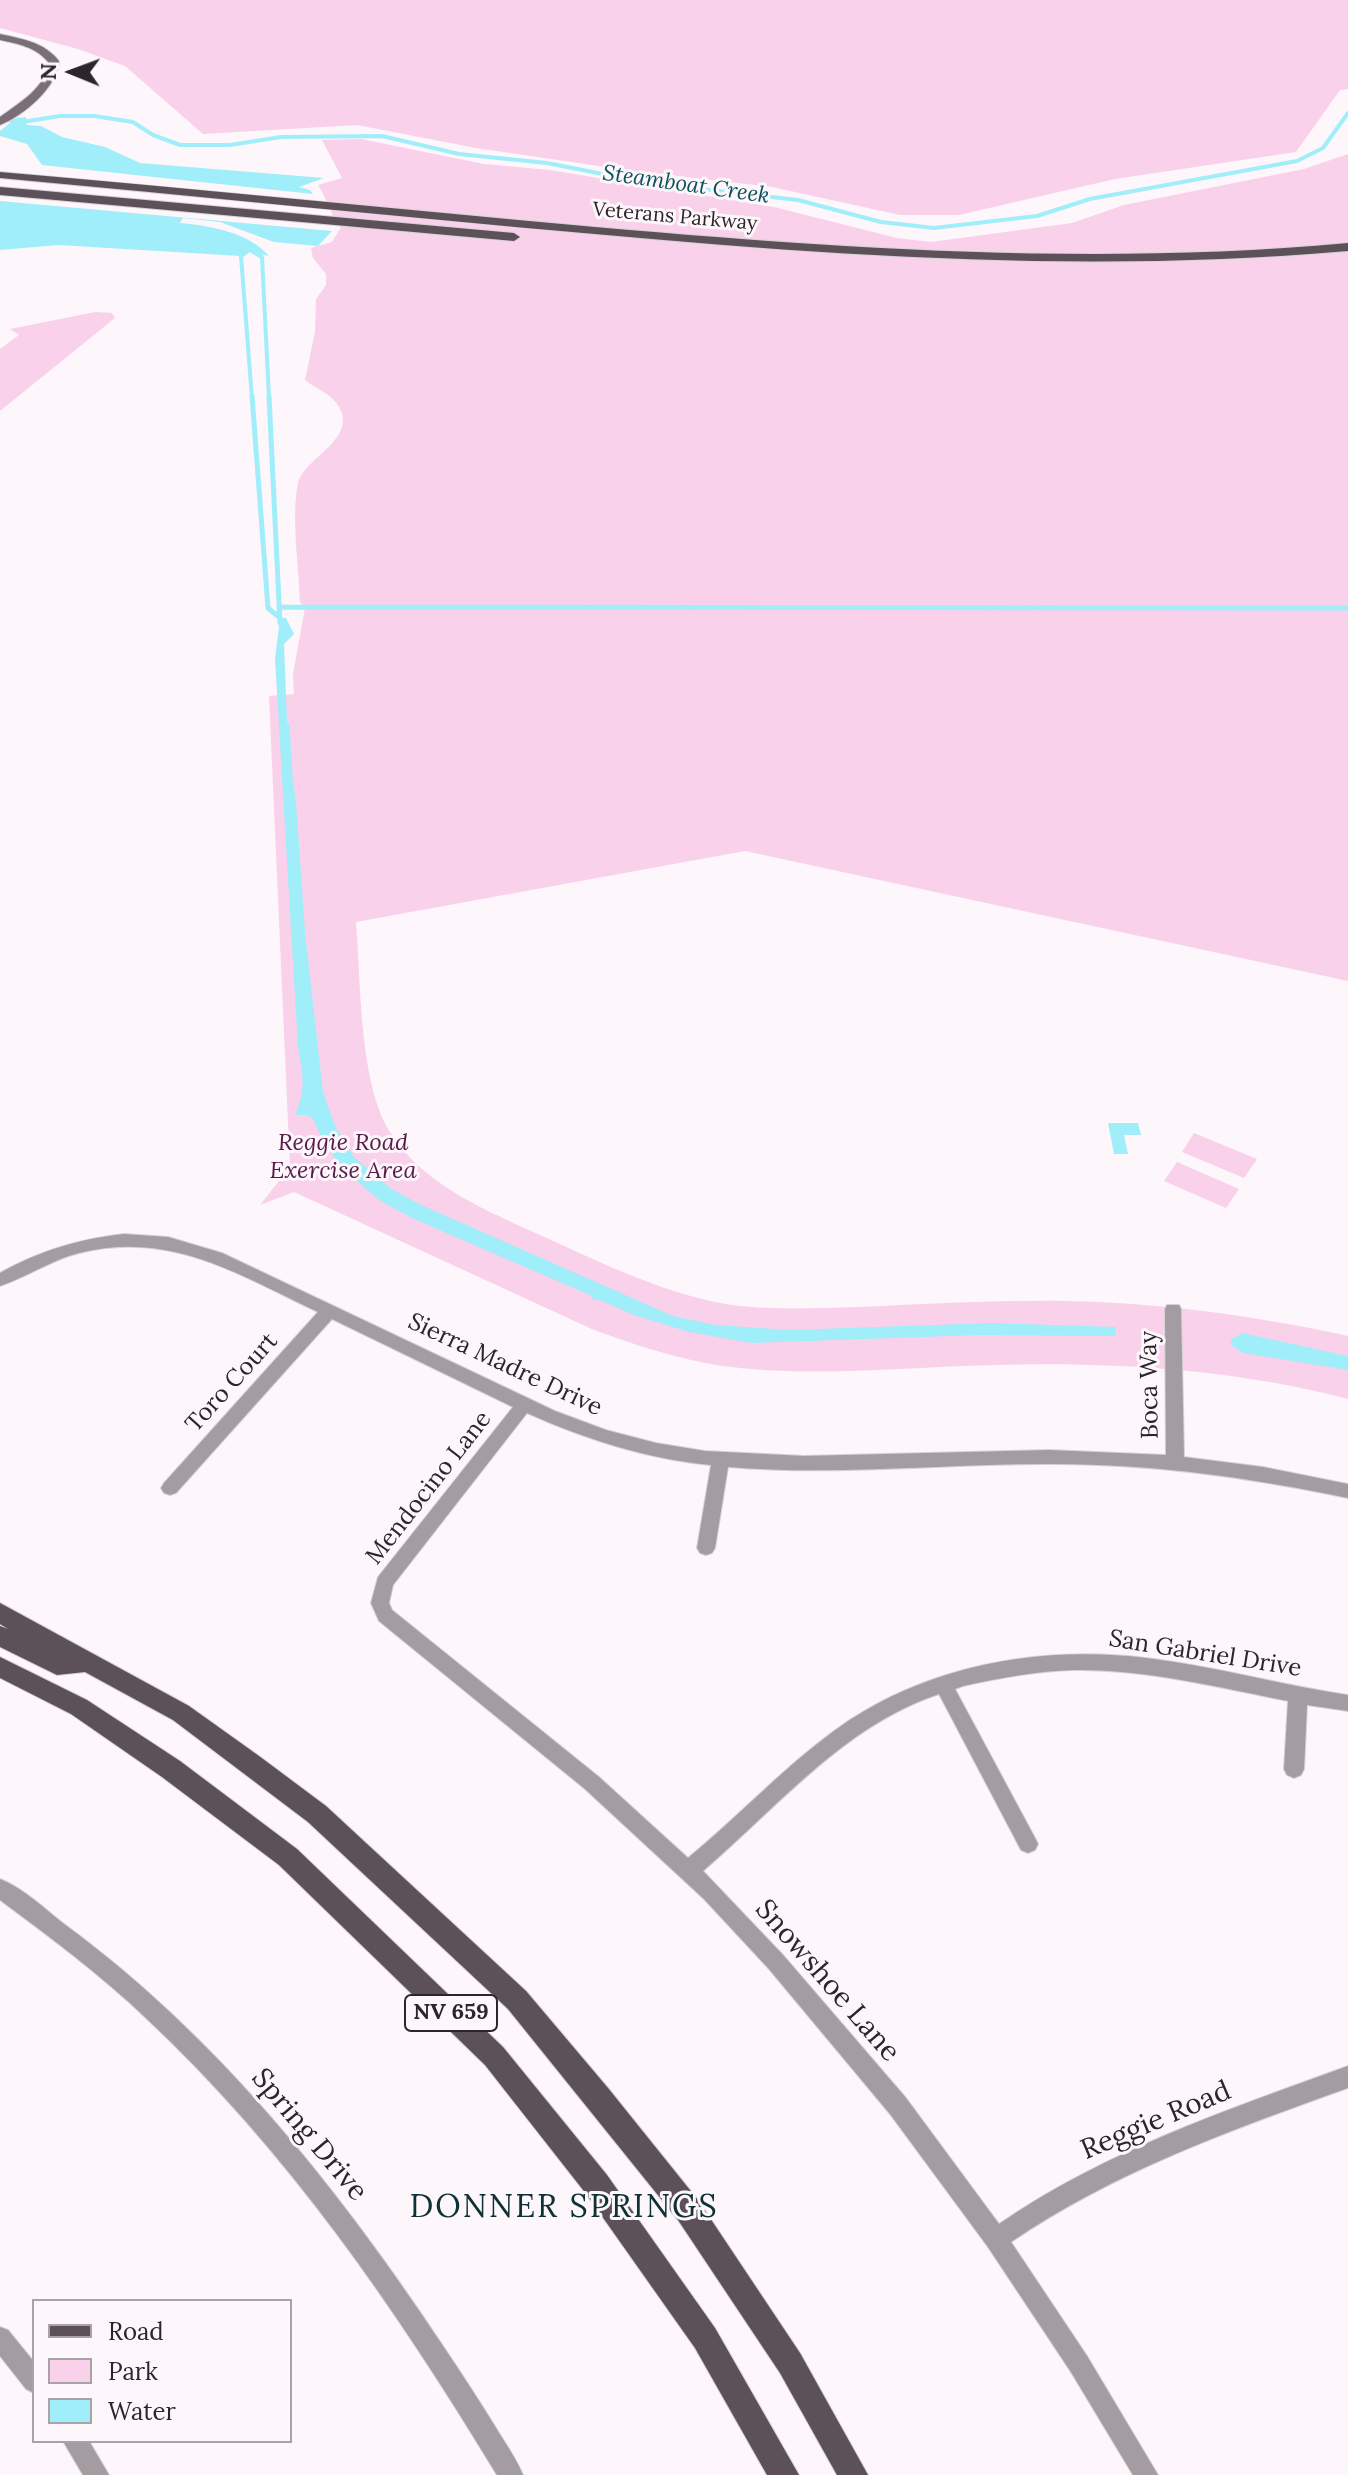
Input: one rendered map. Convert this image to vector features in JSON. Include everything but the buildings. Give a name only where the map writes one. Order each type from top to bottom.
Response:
[{"type":"main road","name":"Veterans Parkway","points":[[3,175],[380,212],[801,247],[997,259],[1220,257],[1348,247]]},
{"type":"main road","name":"Veterans Parkway","points":[[0,191],[386,227],[830,263],[996,272],[1214,270],[1348,261]]},
{"type":"main road","name":"NV 659","points":[[0,1613],[181,1713],[317,1814],[517,2000],[688,2210],[790,2363],[853,2475]]},
{"type":"main road","points":[[0,1636],[57,1665],[89,1661]]},
{"type":"main road","name":"NV 659","points":[[0,1667],[79,1707],[171,1769],[288,1857],[494,2056],[597,2185],[705,2338],[784,2475]]},
{"type":"street","points":[[0,37],[48,52],[56,66],[56,72],[49,81],[2,116]]},
{"type":"street","name":"Sierra Madre Drive","points":[[0,1280],[49,1254],[76,1246],[110,1241],[153,1241],[191,1248],[218,1257],[564,1423],[649,1449],[720,1462],[812,1465],[1047,1456],[1175,1461],[1255,1472],[1348,1491]]},
{"type":"street","name":"Boca Way","points":[[1173,1309],[1175,1461]]},
{"type":"street","name":"Toro Court","points":[[170,1488],[330,1310]]},
{"type":"street","name":"Mendocino Lane","points":[[380,1603],[384,1582],[524,1405]]},
{"type":"street","points":[[706,1548],[720,1462]]},
{"type":"street","name":"Snowshoe Lane","points":[[380,1603],[385,1615],[397,1627],[536,1734],[688,1871],[838,2032],[898,2106],[996,2239],[1079,2364],[1146,2475]]},
{"type":"street","name":"San Gabriel Drive","points":[[688,1871],[862,1722],[897,1702],[943,1684],[1017,1666],[1107,1662],[1143,1665],[1348,1703]]},
{"type":"street","points":[[943,1684],[1028,1844]]},
{"type":"street","points":[[1294,1769],[1298,1694]]},
{"type":"street","name":"Spring Drive","points":[[0,1888],[96,1961],[172,2028],[254,2113],[320,2191],[385,2276],[453,2376],[511,2475]]},
{"type":"street","name":"Reggie Road","points":[[996,2239],[1066,2192],[1111,2168],[1348,2077]]},
{"type":"street","points":[[0,2338],[32,2378]]},
{"type":"street","points":[[76,2443],[97,2475]]},
{"type":"green space","points":[[0,0],[1348,0],[1348,89],[1340,90],[1296,152],[1115,179],[959,215],[900,215],[772,187],[476,148],[357,125],[203,134],[125,66],[78,49],[0,28]]},
{"type":"green space","name":"Reggie Road Exercise Area","points":[[361,139],[484,164],[550,170],[774,207],[897,238],[931,242],[1072,223],[1124,205],[1304,169],[1348,154],[1348,981],[745,851],[356,922],[363,1031],[372,1087],[380,1111],[390,1132],[417,1165],[452,1191],[490,1212],[638,1278],[683,1294],[725,1304],[801,1308],[1016,1301],[1103,1302],[1209,1312],[1348,1336],[1348,1399],[1217,1374],[1128,1367],[994,1365],[789,1371],[705,1363],[594,1330],[294,1192],[260,1205],[290,1167],[269,696],[294,694],[293,674],[305,608],[300,602],[296,542],[298,483],[302,474],[336,439],[343,418],[332,399],[305,380],[315,332],[316,299],[326,285],[326,274],[313,258],[311,248],[332,242],[341,227],[318,185],[342,178],[322,140]]},
{"type":"green space","points":[[95,312],[112,313],[115,318],[0,411],[0,349],[19,335],[10,329]]},
{"type":"green space","points":[[1194,1133],[1257,1159],[1244,1178],[1182,1152]]},
{"type":"green space","points":[[1177,1162],[1239,1189],[1226,1208],[1164,1181]]},
{"type":"water","points":[[26,117],[27,125],[41,126],[62,137],[105,147],[140,163],[324,178],[299,187],[313,194],[42,165],[27,144],[0,136],[0,131],[16,118]]},
{"type":"water","points":[[0,201],[332,231],[318,246],[274,242],[220,222],[183,218],[180,223],[216,228],[240,236],[269,256],[248,251],[241,256],[58,245],[0,250]]},
{"type":"water","points":[[280,618],[286,618],[294,634],[284,644],[288,748],[296,802],[305,932],[323,1092],[335,1126],[354,1157],[390,1188],[419,1204],[673,1316],[716,1325],[790,1330],[991,1323],[1116,1327],[1115,1336],[978,1335],[752,1343],[689,1332],[593,1300],[592,1296],[414,1219],[379,1200],[343,1169],[324,1143],[313,1119],[307,1115],[295,1115],[302,1082],[275,659]]},
{"type":"water","points":[[1108,1123],[1138,1123],[1141,1135],[1124,1135],[1128,1154],[1114,1154]]},
{"type":"water","points":[[1242,1333],[1348,1356],[1348,1370],[1243,1353],[1231,1345],[1231,1340]]},
{"type":"waterway","name":"Steamboat Creek","points":[[0,119],[22,122],[60,116],[94,116],[133,122],[153,135],[180,145],[230,145],[281,137],[382,136],[459,154],[547,163],[648,183],[798,200],[881,222],[934,228],[1037,216],[1090,199],[1297,161],[1323,148],[1348,113]]},
{"type":"waterway","points":[[250,250],[262,257],[269,398]]},
{"type":"waterway","points":[[248,251],[241,256],[252,398]]},
{"type":"waterway","points":[[252,396],[268,608],[280,618]]},
{"type":"waterway","points":[[269,396],[279,607]]},
{"type":"waterway","points":[[279,607],[1348,608]]},
{"type":"waterway","points":[[279,607],[280,618]]},
{"type":"waterway","points":[[280,618],[280,623]]},
{"type":"waterway","points":[[287,726],[290,775]]},
{"type":"district","name":"DONNER SPRINGS","points":[[564,2208]]}]
